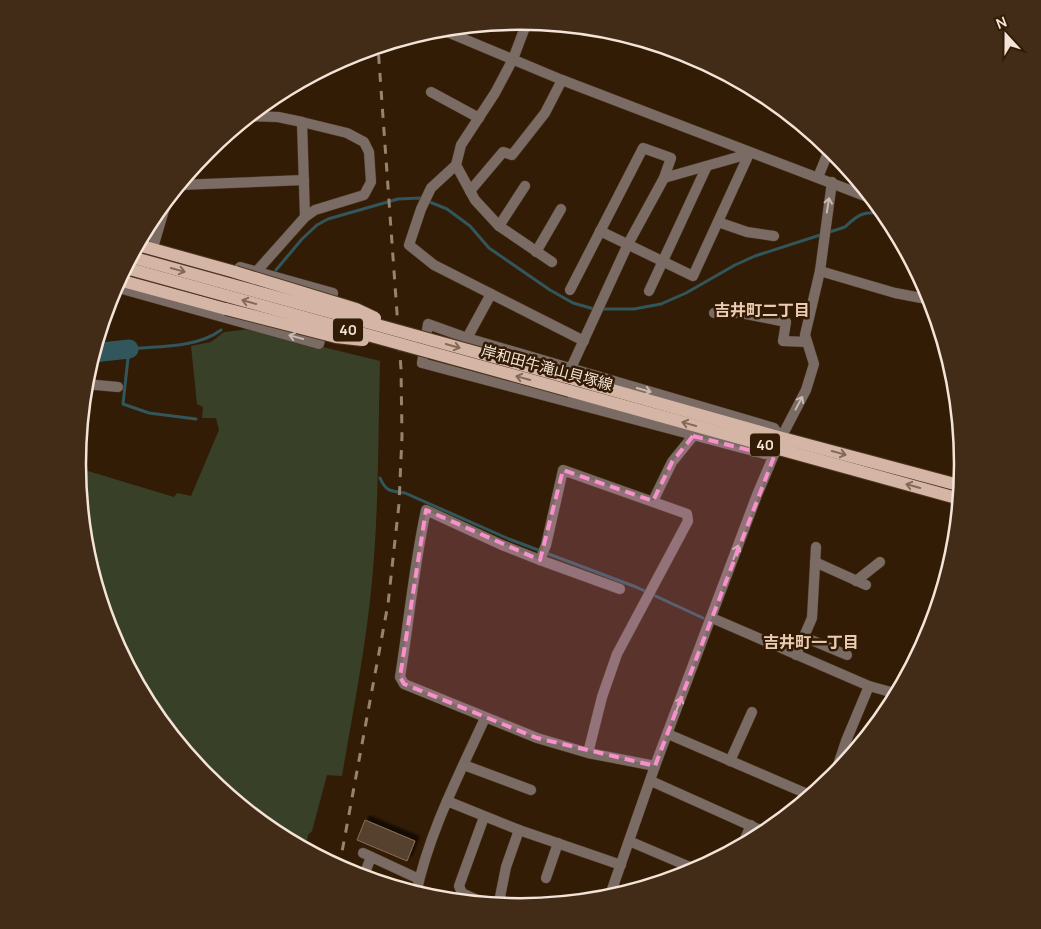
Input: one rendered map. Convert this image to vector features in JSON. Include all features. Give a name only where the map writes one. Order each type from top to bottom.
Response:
[{"type":"main road","points":[[144,247],[356,309],[406,339]]},
{"type":"main road","name":"岸和田牛滝山貝塚線","points":[[138,259],[406,339]]},
{"type":"main road","name":"岸和田牛滝山貝塚線","points":[[132,270],[572,380],[954,497]]},
{"type":"main road","points":[[126,282],[336,337],[406,339]]},
{"type":"main road","name":"岸和田牛滝山貝塚線","points":[[779,443],[954,484]]},
{"type":"street","points":[[524,30],[513,59],[495,93],[461,146],[456,165],[431,188],[420,209],[409,245],[434,265],[584,341]]},
{"type":"street","points":[[455,35],[562,80],[860,193]]},
{"type":"street","points":[[470,190],[502,152],[512,155],[545,113],[562,80]]},
{"type":"street","points":[[431,92],[479,118]]},
{"type":"street","points":[[256,272],[305,217],[315,210],[364,195],[371,182],[369,152],[364,142],[347,133],[278,117],[261,116]]},
{"type":"street","points":[[302,122],[305,217]]},
{"type":"street","points":[[570,290],[643,148],[671,158],[664,178],[628,244],[584,341],[572,380],[480,342],[428,324],[422,363],[765,454],[779,443]]},
{"type":"street","points":[[664,178],[751,153]]},
{"type":"street","points":[[600,231],[693,276],[751,153]]},
{"type":"street","points":[[818,177],[827,156]]},
{"type":"street","points":[[456,165],[475,200],[499,226],[552,262]]},
{"type":"street","points":[[649,291],[707,166]]},
{"type":"street","points":[[189,185],[304,180]]},
{"type":"street","points":[[612,889],[655,766],[757,495],[779,443],[806,390],[814,364],[805,335],[820,271],[832,182]]},
{"type":"street","points":[[499,226],[526,186]]},
{"type":"street","points":[[536,252],[561,209]]},
{"type":"street","points":[[154,244],[161,220]]},
{"type":"street","points":[[718,222],[747,232],[774,236]]},
{"type":"street","points":[[123,289],[319,344],[333,293],[147,242]]},
{"type":"street","points":[[820,271],[922,298]]},
{"type":"street","points":[[467,338],[491,294]]},
{"type":"street","points":[[714,313],[741,313],[786,322],[783,341],[807,342]]},
{"type":"street","points":[[471,376],[480,342]]},
{"type":"street","points":[[93,385],[113,386],[108,375]]},
{"type":"street","points":[[653,501],[672,462],[693,436]]},
{"type":"street","points":[[540,560],[546,546],[563,470],[687,514],[688,521],[617,654],[602,697],[588,753]]},
{"type":"street","points":[[620,589],[502,545],[426,510],[419,541],[400,677],[404,684],[537,738],[588,753],[655,766]]},
{"type":"street","points":[[796,655],[812,618],[816,547]]},
{"type":"street","points":[[815,562],[866,585]]},
{"type":"street","points":[[856,581],[880,562]]},
{"type":"street","points":[[712,618],[869,686],[891,692]]},
{"type":"street","points":[[804,637],[847,655]]},
{"type":"street","points":[[842,757],[846,741],[869,686]]},
{"type":"street","points":[[730,761],[752,712]]},
{"type":"street","points":[[418,886],[430,843],[446,802],[485,718]]},
{"type":"street","points":[[668,734],[805,793]]},
{"type":"street","points":[[464,765],[530,790]]},
{"type":"street","points":[[651,781],[757,829]]},
{"type":"street","points":[[446,802],[519,830],[621,865]]},
{"type":"street","points":[[467,895],[462,893],[459,886],[484,817]]},
{"type":"street","points":[[747,836],[751,826]]},
{"type":"street","points":[[500,898],[506,867],[519,830]]},
{"type":"street","points":[[629,841],[687,866]]},
{"type":"street","points":[[546,878],[558,843]]},
{"type":"street","points":[[364,870],[367,855],[419,879]]},
{"type":"highlighted area","points":[[693,436],[765,454],[777,449],[655,766],[537,738],[404,684],[400,677],[426,510],[540,560],[563,470],[653,501],[672,462]]},
{"type":"green space","points":[[250,329],[380,361],[376,526],[372,581],[363,654],[342,776],[327,775],[312,831],[308,835],[306,843],[256,809],[213,772],[159,706],[144,682],[119,631],[109,604],[94,549],[86,470],[174,497],[177,493],[191,496],[219,430],[216,418],[202,418],[203,407],[197,404],[191,346],[211,342],[224,332]]},
{"type":"building","points":[[365,820],[415,841],[407,861],[357,840]]},
{"type":"waterway","points":[[276,270],[302,239],[317,225],[328,219],[398,199],[420,198],[447,209],[470,226],[489,248],[550,290],[573,303],[594,309],[634,309],[661,304],[686,293],[735,265],[755,256],[845,227],[863,214],[875,213]]},
{"type":"waterway","points":[[196,419],[149,413],[123,404],[129,349],[189,343],[211,336],[221,330]]},
{"type":"waterway","points":[[101,352],[129,349]]},
{"type":"waterway","points":[[380,478],[384,486],[390,490],[405,493],[509,539],[636,587],[703,618]]},
{"type":"railway","points":[[341,860],[388,604],[399,504],[402,436],[401,369],[378,54]]},
{"type":"district","name":"吉井町二丁目","points":[[762,310]]},
{"type":"district","name":"吉井町一丁目","points":[[811,642]]}]
